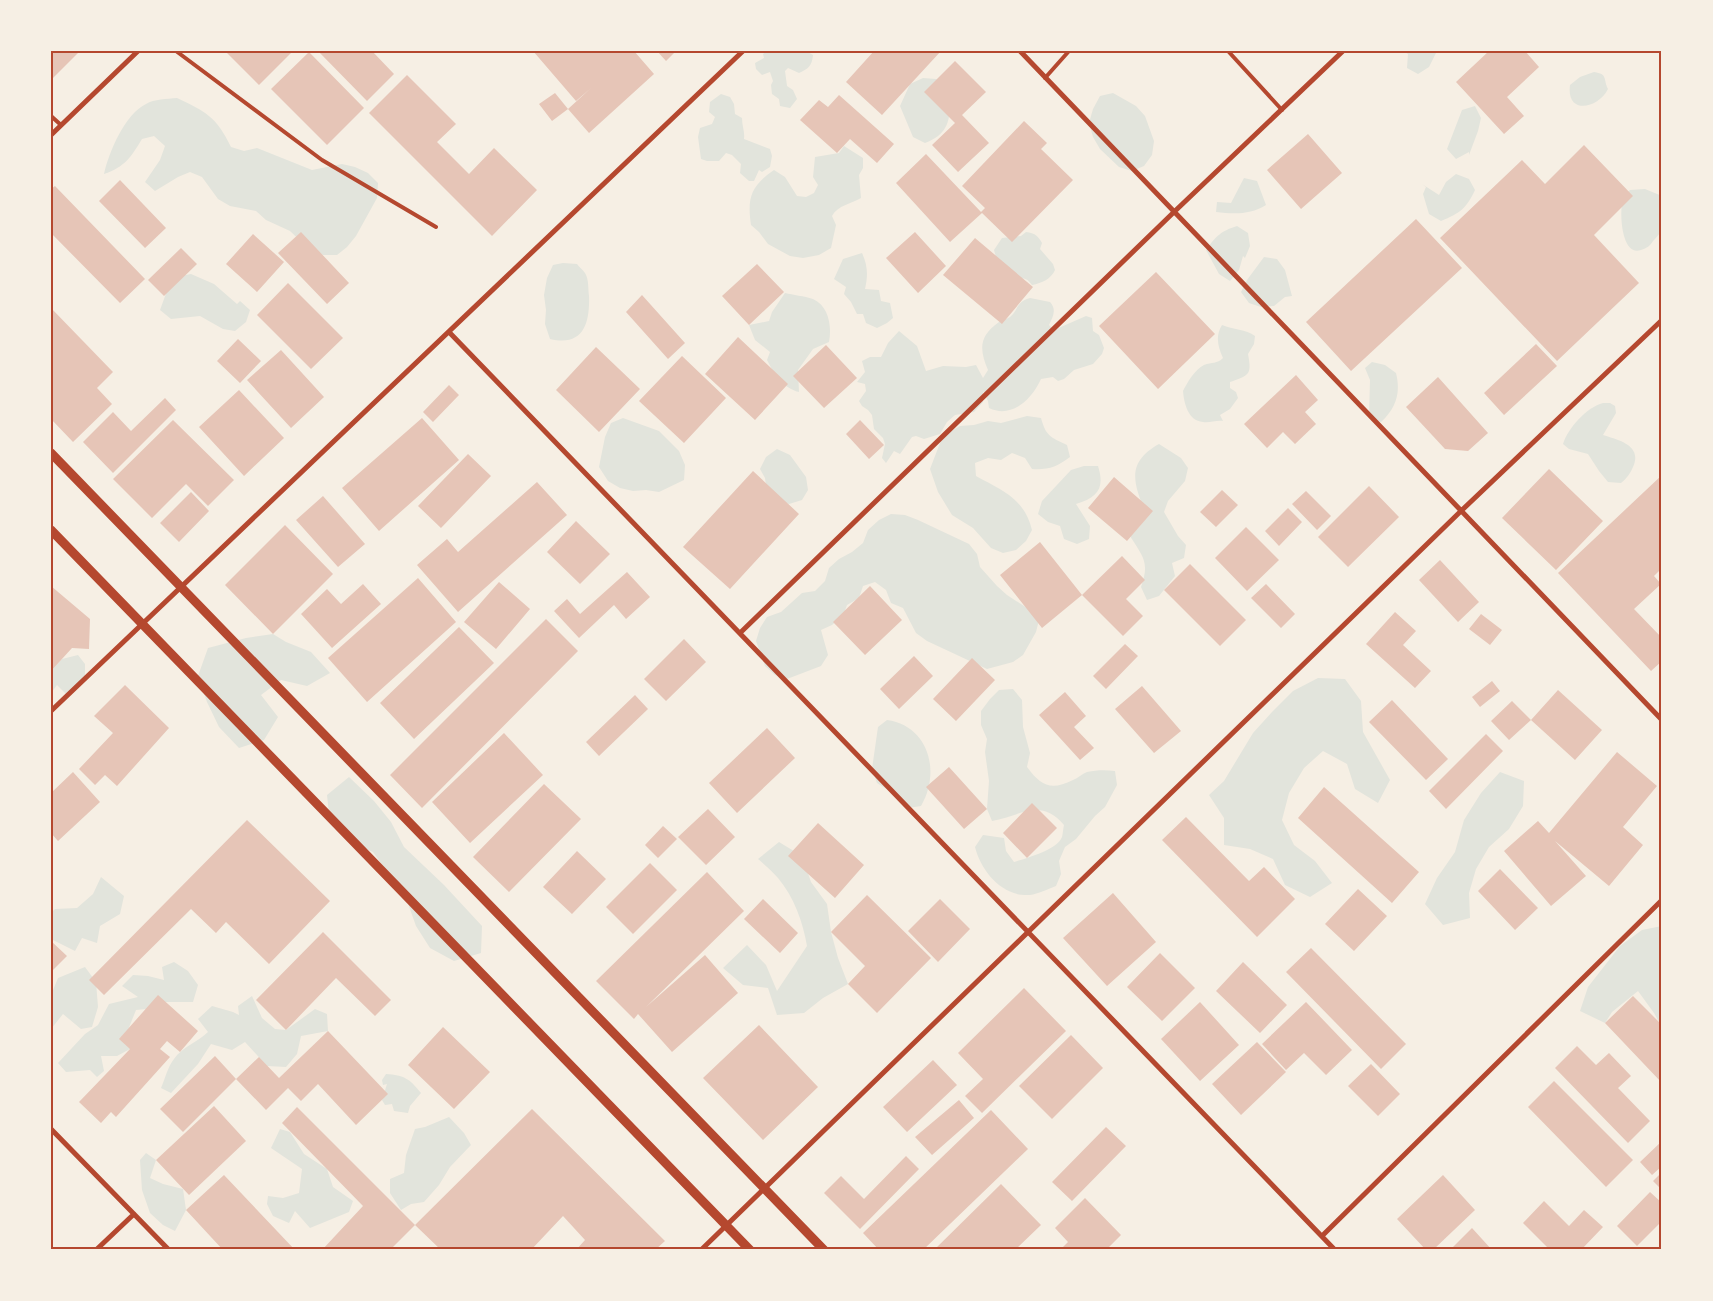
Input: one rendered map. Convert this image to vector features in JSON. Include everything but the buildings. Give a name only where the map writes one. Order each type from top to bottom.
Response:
[{"type":"street","points":[[51,135],[138,51]]},
{"type":"street","points":[[51,711],[743,51]]},
{"type":"street","points":[[1020,51],[1662,720]]},
{"type":"street","points":[[740,633],[1174,212],[1343,51]]},
{"type":"street","points":[[701,1250],[1462,511],[1662,320]]},
{"type":"street","points":[[449,332],[1335,1250]]},
{"type":"street","points":[[51,453],[824,1250]]},
{"type":"street","points":[[51,530],[750,1250]]},
{"type":"street","points":[[1322,1236],[1662,900]]},
{"type":"street","points":[[51,1129],[169,1250]]},
{"type":"street","points":[[96,1250],[134,1214]]},
{"type":"lane","points":[[176,51],[322,160],[436,227]]},
{"type":"lane","points":[[1045,78],[1069,51]]},
{"type":"lane","points":[[1228,51],[1282,110]]},
{"type":"lane","points":[[51,116],[62,125]]},
{"type":"shaded area","points":[[767,51],[806,51],[813,55],[811,64],[805,70],[799,73],[788,68],[785,71],[787,86],[793,90],[797,99],[790,108],[780,106],[779,99],[772,94],[771,85],[773,81],[770,72],[762,75],[756,69],[755,63],[764,58],[763,54]]},
{"type":"shaded area","points":[[1404,51],[1437,51],[1429,67],[1418,74],[1407,68],[1408,54]]},
{"type":"shaded area","points":[[1594,72],[1603,76],[1608,89],[1597,101],[1584,106],[1578,105],[1570,95],[1570,85],[1580,77]]},
{"type":"shaded area","points":[[923,78],[936,79],[949,86],[950,104],[946,127],[941,133],[925,143],[913,137],[900,106],[910,84]]},
{"type":"shaded area","points":[[1113,93],[1136,106],[1145,116],[1154,141],[1152,155],[1144,166],[1132,171],[1119,167],[1100,149],[1093,137],[1089,123],[1093,109],[1100,96]]},
{"type":"shaded area","points":[[721,94],[730,97],[734,104],[735,114],[742,118],[744,139],[770,149],[772,156],[770,167],[762,172],[759,170],[754,181],[749,181],[740,173],[741,164],[732,155],[726,153],[719,161],[701,159],[698,137],[700,128],[712,124],[715,117],[709,112],[710,102]]},
{"type":"shaded area","points":[[177,98],[209,116],[220,128],[231,147],[244,151],[257,148],[312,170],[342,164],[368,173],[378,183],[377,198],[356,236],[347,247],[337,255],[323,255],[310,250],[290,231],[266,220],[256,211],[230,206],[218,199],[202,177],[190,172],[155,191],[145,182],[160,160],[165,146],[154,136],[142,139],[127,161],[104,174],[119,134],[131,116],[149,102]]},
{"type":"shaded area","points":[[1475,106],[1481,118],[1478,131],[1469,155],[1469,152],[1456,159],[1447,149],[1462,110]]},
{"type":"shaded area","points":[[844,146],[863,158],[863,168],[859,175],[861,198],[841,207],[832,216],[836,225],[831,248],[819,255],[803,258],[790,256],[768,244],[751,225],[750,200],[760,181],[774,170],[785,177],[797,196],[806,197],[814,193],[818,185],[813,177],[815,157],[839,153]]},
{"type":"shaded area","points":[[1456,174],[1469,179],[1475,190],[1469,202],[1462,210],[1441,221],[1429,214],[1423,194],[1426,187],[1422,184],[1439,195],[1446,182]]},
{"type":"shaded area","points":[[1244,178],[1257,181],[1266,205],[1254,211],[1242,213],[1216,212],[1217,202],[1231,203]]},
{"type":"shaded area","points":[[1645,189],[1662,196],[1662,220],[1660,223],[1662,227],[1659,234],[1647,248],[1634,250],[1629,247],[1625,240],[1621,213],[1622,205],[1624,196],[1630,190]]},
{"type":"shaded area","points":[[1237,226],[1248,233],[1250,246],[1245,258],[1243,256],[1239,270],[1230,281],[1219,274],[1206,250],[1219,235]]},
{"type":"shaded area","points":[[1026,232],[1034,234],[1039,238],[1042,243],[1040,249],[1053,264],[1055,270],[1046,280],[1032,285],[1025,279],[1016,280],[996,257],[994,250],[1002,238],[1021,236]]},
{"type":"shaded area","points":[[862,253],[867,271],[865,289],[879,290],[881,301],[890,303],[893,318],[877,328],[866,323],[863,314],[857,314],[851,302],[844,294],[846,287],[834,279],[843,259]]},
{"type":"shaded area","points":[[1264,257],[1277,259],[1285,270],[1292,296],[1285,297],[1274,306],[1261,307],[1249,303],[1241,292],[1247,280]]},
{"type":"shaded area","points":[[563,263],[577,264],[585,273],[588,284],[589,306],[586,324],[582,331],[570,340],[561,341],[550,339],[545,324],[544,295],[547,278],[553,265]]},
{"type":"shaded area","points":[[191,274],[214,284],[237,304],[240,301],[250,310],[246,322],[235,331],[223,329],[200,316],[171,319],[160,310],[168,288],[176,277]]},
{"type":"shaded area","points":[[785,293],[810,298],[818,302],[826,312],[830,330],[829,342],[813,349],[798,370],[799,392],[788,387],[776,375],[767,360],[770,352],[755,340],[749,325],[769,321],[772,312]]},
{"type":"shaded area","points":[[1030,298],[1050,302],[1054,310],[1049,325],[1054,330],[1086,316],[1092,318],[1093,331],[1099,335],[1104,348],[1102,354],[1093,364],[1074,370],[1064,379],[1058,381],[1053,377],[1041,379],[1027,400],[1013,409],[997,411],[989,408],[983,391],[983,402],[974,412],[955,415],[947,422],[940,434],[924,439],[916,436],[912,437],[900,454],[894,451],[886,463],[882,458],[885,444],[883,438],[874,429],[872,415],[859,401],[866,391],[865,384],[857,382],[865,372],[862,361],[870,357],[881,357],[888,343],[899,331],[917,346],[926,371],[943,366],[966,367],[976,365],[983,378],[988,370],[982,349],[984,338],[992,327],[1010,317],[1020,304]]},
{"type":"shaded area","points":[[1222,325],[1248,332],[1255,336],[1254,344],[1248,354],[1249,370],[1245,376],[1230,382],[1230,388],[1236,392],[1238,398],[1230,409],[1220,415],[1223,421],[1198,421],[1188,411],[1183,391],[1197,370],[1204,365],[1223,358],[1218,342],[1218,333]]},
{"type":"shaded area","points":[[1372,362],[1385,365],[1396,373],[1398,387],[1396,400],[1394,406],[1381,422],[1369,418],[1370,380],[1365,368]]},
{"type":"shaded area","points":[[1610,403],[1615,406],[1616,413],[1603,435],[1622,442],[1635,453],[1632,469],[1621,483],[1608,482],[1588,454],[1569,449],[1563,444],[1569,431],[1579,419],[1597,405]]},
{"type":"shaded area","points":[[1027,416],[1041,418],[1047,432],[1056,440],[1067,445],[1070,457],[1052,467],[1043,469],[1032,469],[1025,458],[1012,453],[1001,460],[988,458],[975,463],[976,476],[1003,491],[1018,503],[1024,510],[1032,530],[1026,541],[1016,550],[1003,553],[991,548],[973,528],[952,515],[938,492],[930,469],[940,443],[948,433],[960,426],[988,421],[1001,423]]},
{"type":"shaded area","points":[[623,418],[659,431],[679,451],[685,465],[684,480],[659,492],[633,491],[620,488],[608,481],[599,467],[605,437],[611,423]]},
{"type":"shaded area","points":[[1159,444],[1181,458],[1188,468],[1185,481],[1168,501],[1164,512],[1178,536],[1186,545],[1184,558],[1172,563],[1175,576],[1159,596],[1147,600],[1141,587],[1145,571],[1144,560],[1130,536],[1140,526],[1146,514],[1136,484],[1135,475],[1137,467],[1148,451]]},
{"type":"shaded area","points":[[777,449],[790,455],[806,477],[808,490],[802,500],[789,504],[777,500],[767,492],[765,478],[760,469],[766,457]]},
{"type":"shaded area","points":[[1084,466],[1098,466],[1101,480],[1098,491],[1094,495],[1076,504],[1090,526],[1089,539],[1077,544],[1064,539],[1060,526],[1048,522],[1038,514],[1042,501],[1071,470]]},
{"type":"shaded area","points":[[891,514],[905,515],[918,520],[969,544],[977,554],[980,567],[997,586],[1030,610],[1039,620],[1036,632],[1023,655],[1013,662],[987,669],[927,641],[916,633],[903,608],[891,603],[886,590],[875,582],[863,586],[859,598],[847,605],[843,616],[832,625],[821,630],[828,655],[821,666],[787,679],[775,675],[765,666],[756,641],[760,628],[767,617],[781,612],[802,593],[815,591],[825,581],[829,568],[863,543],[868,530],[879,520]]},
{"type":"shaded area","points":[[273,634],[286,642],[311,652],[330,673],[307,686],[281,680],[261,695],[278,717],[264,740],[239,748],[219,727],[207,702],[198,676],[208,648],[246,638]]},
{"type":"shaded area","points":[[78,655],[85,664],[85,678],[67,695],[57,685],[51,693],[51,671],[62,659]]},
{"type":"shaded area","points":[[1318,678],[1345,679],[1361,701],[1363,732],[1390,780],[1378,803],[1355,789],[1347,764],[1323,751],[1304,768],[1289,793],[1282,820],[1294,845],[1315,861],[1332,883],[1310,897],[1285,885],[1273,859],[1250,849],[1224,845],[1224,818],[1209,795],[1224,781],[1253,733],[1272,712],[1293,691]]},
{"type":"shaded area","points":[[1013,689],[1022,700],[1023,727],[1030,753],[1027,767],[1037,779],[1052,786],[1075,779],[1087,772],[1115,771],[1117,785],[1105,807],[1076,839],[1065,847],[1059,861],[1061,874],[1056,886],[1030,895],[1010,892],[994,881],[982,865],[975,847],[983,835],[1004,838],[1006,851],[1014,862],[1048,850],[1059,842],[1062,837],[1064,825],[1047,812],[1030,811],[992,821],[987,809],[989,781],[985,752],[987,739],[981,725],[981,711],[999,690]]},
{"type":"shaded area","points":[[887,720],[901,724],[913,731],[927,752],[930,765],[930,779],[927,793],[921,806],[908,808],[877,783],[872,769],[878,727]]},
{"type":"shaded area","points":[[1500,772],[1524,781],[1523,806],[1509,829],[1489,847],[1476,869],[1469,893],[1470,918],[1443,925],[1425,904],[1437,878],[1455,852],[1464,820],[1481,793]]},
{"type":"shaded area","points":[[349,777],[374,801],[391,822],[404,847],[444,885],[482,926],[481,953],[454,961],[430,948],[416,926],[406,898],[373,852],[350,842],[330,823],[327,795]]},
{"type":"shaded area","points":[[779,842],[802,856],[811,882],[827,904],[831,932],[848,984],[823,998],[804,1013],[777,1015],[768,988],[743,985],[723,968],[747,945],[766,965],[777,991],[807,946],[800,919],[789,893],[776,875],[758,859]]},
{"type":"shaded area","points":[[101,877],[124,896],[120,914],[100,926],[97,943],[82,938],[75,951],[51,939],[51,913],[55,909],[77,908],[93,894]]},
{"type":"shaded area","points":[[1662,926],[1662,1027],[1638,991],[1612,1012],[1605,1023],[1580,1011],[1588,987],[1620,946],[1642,930]]},
{"type":"shaded area","points":[[174,962],[188,971],[198,985],[193,1002],[166,1002],[146,1009],[136,1010],[128,1030],[130,1049],[117,1056],[101,1056],[104,1071],[97,1077],[90,1070],[66,1072],[58,1063],[85,1034],[98,1025],[109,1004],[138,997],[122,986],[133,975],[164,980],[162,967]]},
{"type":"shaded area","points":[[85,967],[96,982],[98,1007],[92,1027],[81,1029],[63,1014],[51,1029],[51,995],[58,978]]},
{"type":"shaded area","points":[[252,996],[262,1018],[275,1029],[286,1030],[315,1009],[327,1014],[328,1031],[301,1036],[297,1054],[286,1067],[267,1066],[245,1042],[232,1050],[211,1044],[198,1064],[171,1093],[161,1088],[170,1065],[177,1055],[208,1032],[198,1019],[212,1006],[239,1015],[238,1006]]},
{"type":"shaded area","points":[[386,1074],[398,1075],[406,1079],[421,1093],[410,1106],[408,1113],[394,1111],[392,1104],[385,1105],[382,1100],[387,1084],[383,1085],[382,1080]]},
{"type":"shaded area","points":[[449,1117],[464,1133],[471,1145],[450,1167],[439,1185],[424,1202],[411,1204],[401,1210],[390,1193],[390,1179],[404,1173],[406,1155],[415,1129]]},
{"type":"shaded area","points":[[280,1129],[290,1132],[304,1154],[327,1169],[333,1187],[353,1201],[349,1212],[310,1228],[295,1211],[289,1223],[273,1216],[267,1204],[268,1196],[283,1198],[299,1193],[302,1169],[271,1148]]},
{"type":"shaded area","points":[[146,1153],[156,1160],[150,1178],[163,1184],[183,1189],[186,1210],[175,1231],[163,1225],[150,1213],[142,1190],[140,1160]]}]
